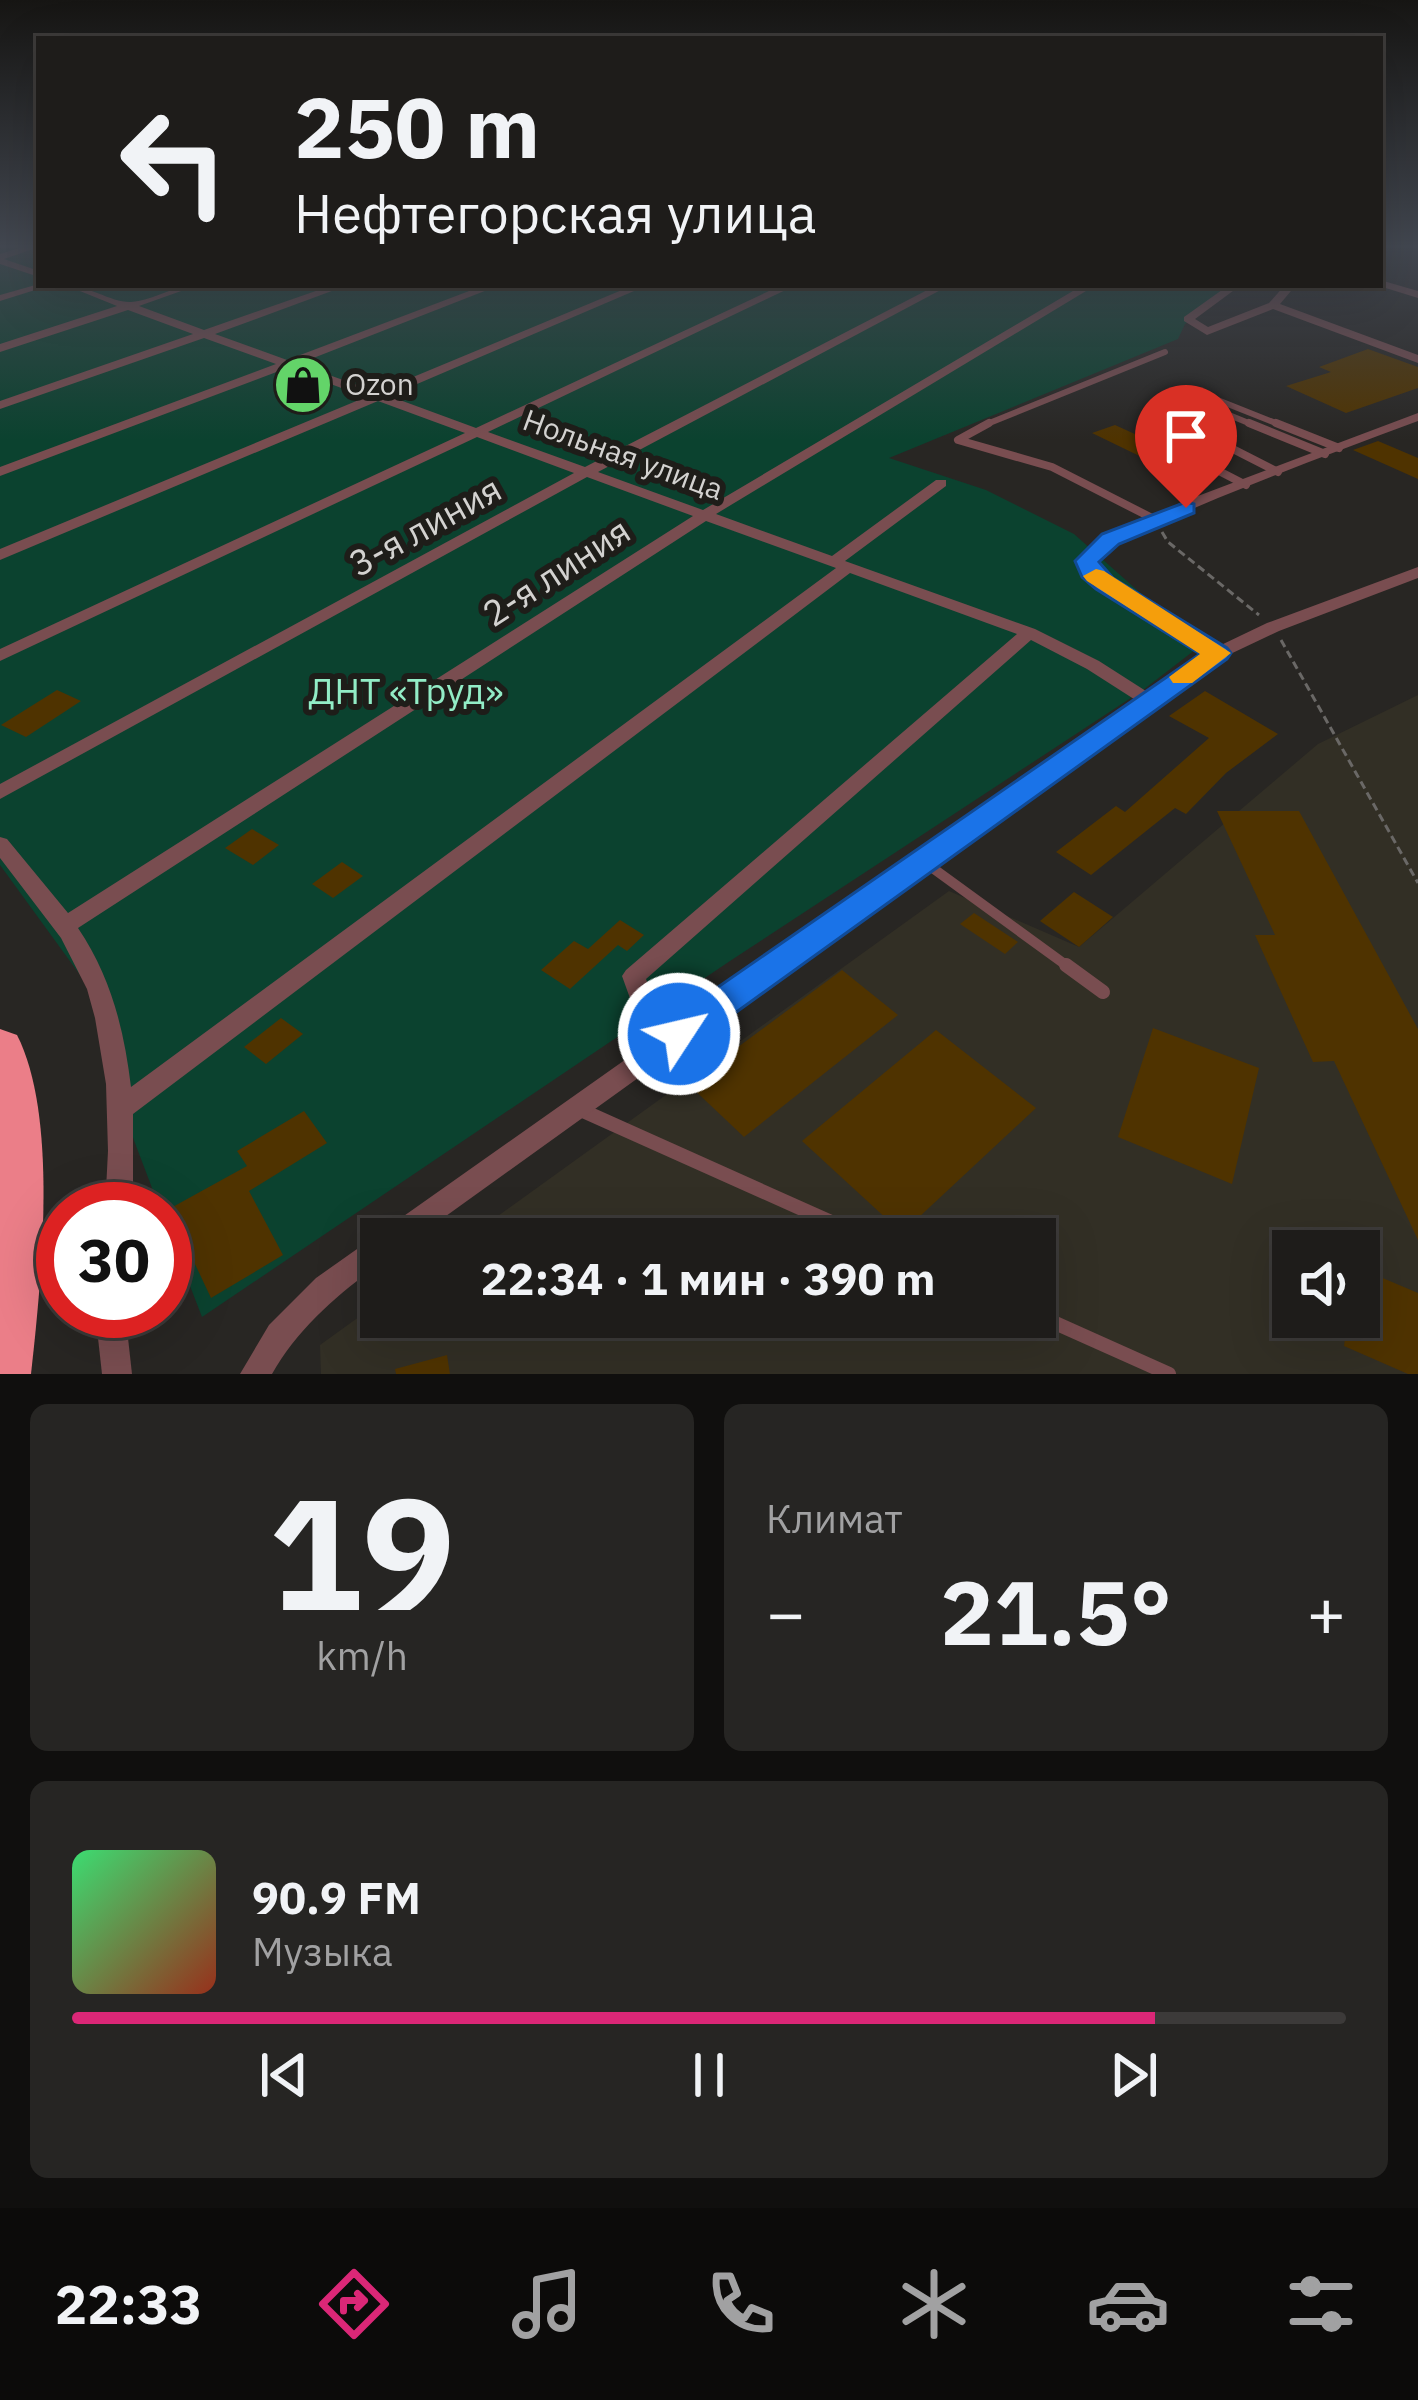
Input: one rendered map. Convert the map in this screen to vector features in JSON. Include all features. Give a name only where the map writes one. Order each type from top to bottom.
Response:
[{"type":"highway","points":[[0,1049],[11,1097],[17,1184],[1,1374]]},
{"type":"street","points":[[0,347],[111,311]]},
{"type":"street","name":"Нольная улица","points":[[141,311],[1029,633],[1148,700]]},
{"type":"street","points":[[0,405],[267,311]]},
{"type":"street","points":[[0,472],[426,311]]},
{"type":"street","points":[[0,554],[581,311]]},
{"type":"street","points":[[0,656],[734,311]]},
{"type":"street","name":"3-я линия","points":[[0,792],[588,471],[895,311]]},
{"type":"street","name":"2-я линия","points":[[64,926],[708,513],[1047,311]]},
{"type":"street","points":[[1199,311],[1188,319],[1207,332],[1259,311]]},
{"type":"street","points":[[1290,311],[1418,359]]},
{"type":"street","points":[[1218,653],[1090,572],[1087,561],[1094,550],[1156,520],[1418,417]]},
{"type":"street","points":[[1397,425],[1418,435]]},
{"type":"street","points":[[118,1111],[842,565],[940,483]]},
{"type":"street","points":[[421,1218],[1218,653],[1418,572]]},
{"type":"street","points":[[679,1034],[639,994],[634,976],[1029,633]]},
{"type":"street","points":[[0,844],[89,965],[106,1017],[118,1111],[119,1182]]},
{"type":"street","points":[[255,1374],[272,1342],[303,1307],[360,1262]]},
{"type":"street","points":[[113,1338],[117,1374]]},
{"type":"lane","points":[[1156,520],[1052,466],[958,440],[962,434],[1165,352]]},
{"type":"lane","points":[[1246,485],[1143,430],[1143,422],[1210,397],[1332,451]]},
{"type":"lane","points":[[1196,402],[1332,451]]},
{"type":"lane","points":[[1164,413],[1278,472]]},
{"type":"lane","points":[[922,861],[1103,992]]},
{"type":"lane","points":[[576,1108],[822,1218]]},
{"type":"lane","points":[[1056,1323],[1169,1374]]},
{"type":"path","points":[[1156,520],[1168,542],[1274,627],[1418,883]]},
{"type":"shaded area","points":[[1418,695],[1418,1374],[321,1374],[320,1345],[360,1316],[360,1338],[1056,1338],[1056,1218],[495,1218],[949,891],[1079,947],[1318,744]]},
{"type":"green space","name":"ДНТ «Труд»","points":[[0,311],[1203,311],[1185,324],[1178,339],[889,458],[986,490],[1074,534],[1200,646],[1143,690],[202,1317],[192,1291],[192,1182],[150,1182],[124,1114],[91,990],[0,865]]},
{"type":"building","points":[[1368,349],[1418,367],[1418,388],[1346,413],[1286,386],[1331,372],[1319,367]]},
{"type":"building","points":[[1115,425],[1205,473],[1189,480],[1092,433]]},
{"type":"building","points":[[1378,441],[1418,458],[1418,479],[1353,450]]},
{"type":"building","points":[[57,690],[81,701],[26,737],[1,725]]},
{"type":"building","points":[[1205,691],[1278,734],[1226,773],[1186,814],[1175,808],[1091,875],[1056,852],[1116,806],[1125,812],[1209,738],[1169,716]]},
{"type":"building","points":[[1217,811],[1299,811],[1418,1029],[1418,1240],[1334,1061],[1313,1062],[1255,935],[1275,935]]},
{"type":"building","points":[[252,829],[279,845],[253,865],[225,848]]},
{"type":"building","points":[[342,862],[363,876],[333,898],[312,884]]},
{"type":"building","points":[[1074,892],[1113,917],[1079,947],[1040,921]]},
{"type":"building","points":[[974,913],[1018,942],[1005,954],[960,924]]},
{"type":"building","points":[[620,920],[644,935],[627,951],[618,945],[570,989],[541,970],[574,941],[588,949]]},
{"type":"building","points":[[842,970],[898,1015],[744,1137],[688,1084]]},
{"type":"building","points":[[281,1018],[303,1034],[266,1064],[244,1047]]},
{"type":"building","points":[[1153,1028],[1259,1068],[1232,1184],[1118,1137]]},
{"type":"building","points":[[936,1030],[1036,1108],[918,1218],[886,1218],[802,1141]]},
{"type":"building","points":[[304,1111],[327,1143],[249,1191],[283,1255],[211,1298],[192,1258],[192,1196],[247,1166],[237,1151]]},
{"type":"building","points":[[1380,1277],[1418,1293],[1418,1374],[1344,1346],[1345,1338],[1380,1338]]},
{"type":"building","points":[[447,1355],[450,1374],[396,1374],[395,1369]]},
{"type":"slow traffic","points":[[1096,576],[1218,653],[1183,677]]},
{"type":"place","name":"Ozon","points":[[303,385]]},
{"type":"route","points":[[679,1034],[1218,653],[1104,584],[1090,572],[1087,561],[1110,539],[1186,508]]}]
